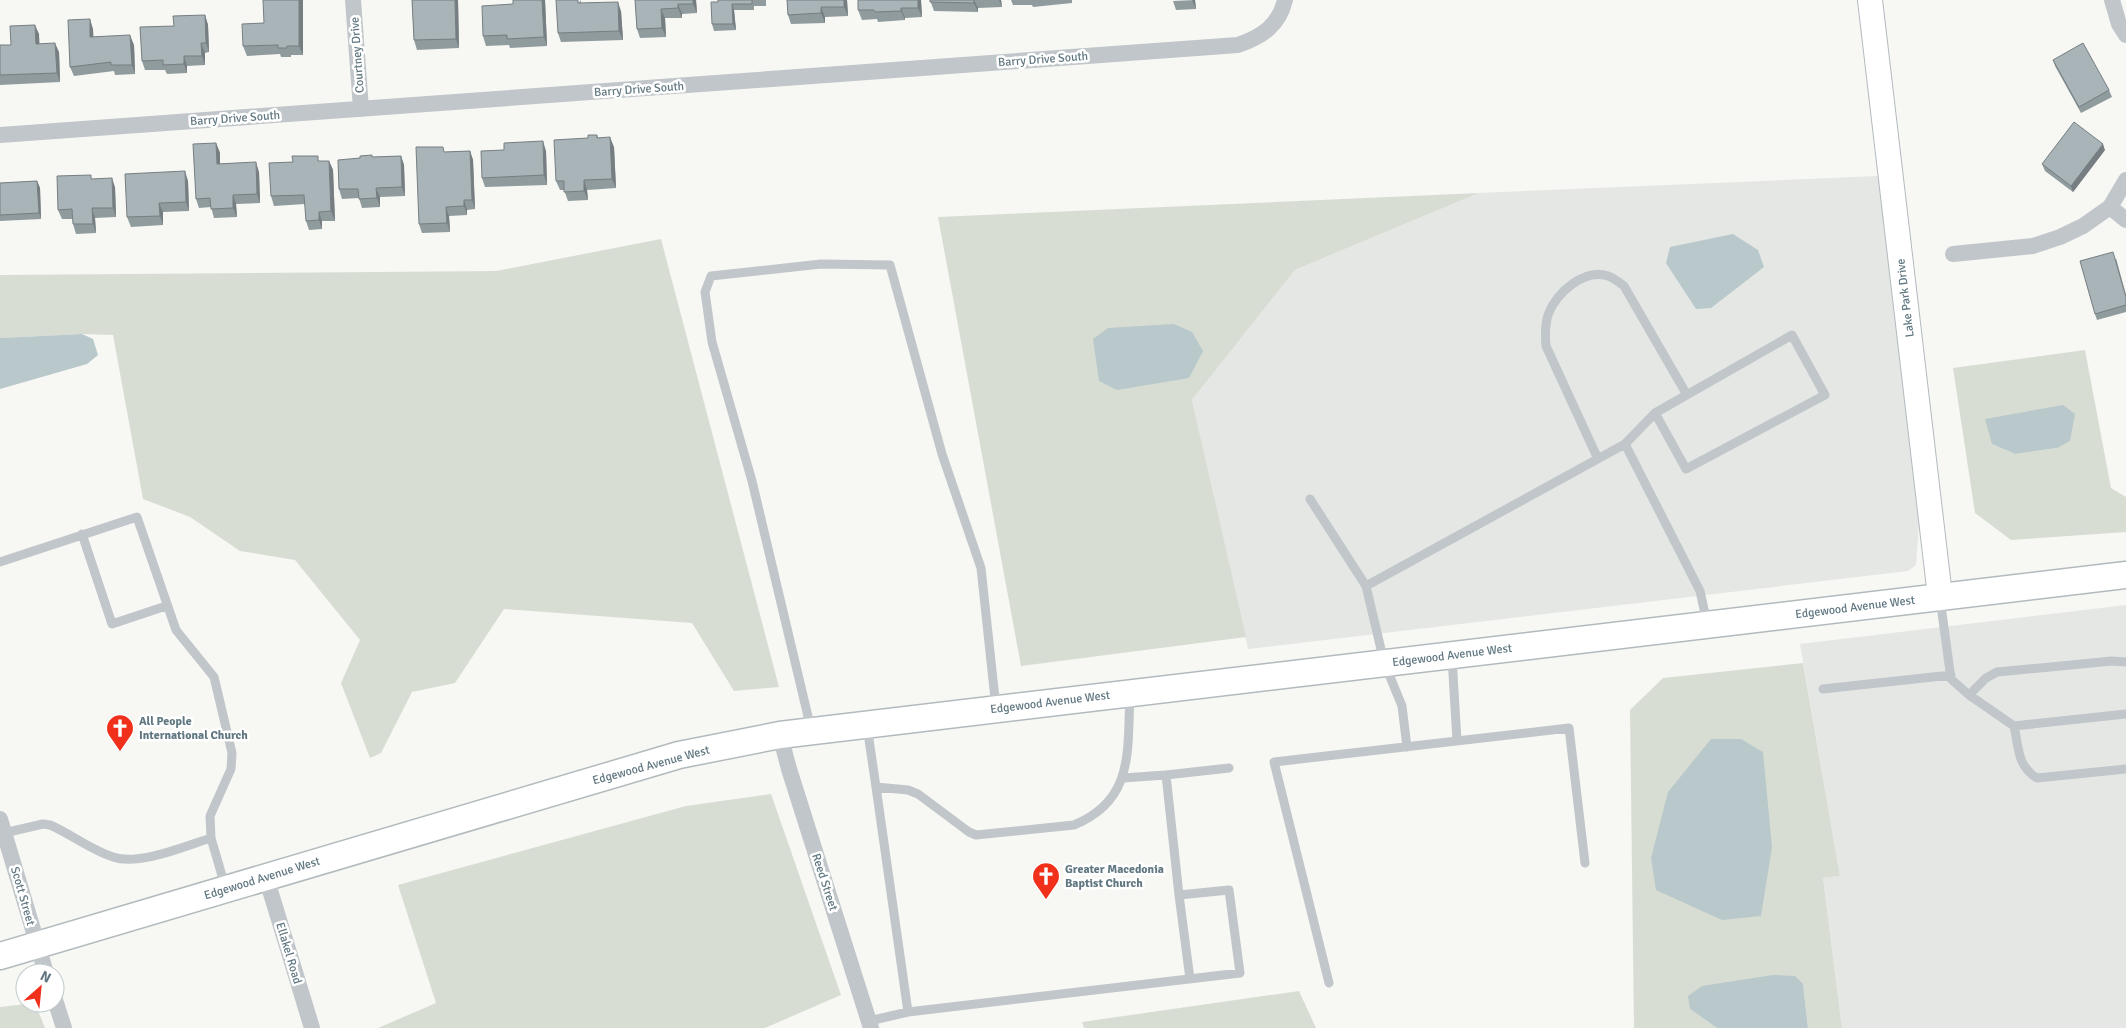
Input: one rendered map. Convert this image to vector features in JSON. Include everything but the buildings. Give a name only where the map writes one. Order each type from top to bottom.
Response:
[{"type":"main road","name":"Edgewood Avenue West","points":[[0,956],[680,755],[780,735],[866,723],[1708,626],[1940,596],[2126,575]]},
{"type":"street","name":"Courtney Drive","points":[[353,0],[361,109]]},
{"type":"street","name":"Barry Drive South","points":[[0,135],[1238,45],[1257,38],[1273,26],[1284,0]]},
{"type":"street","name":"Lake Park Drive","points":[[1870,0],[1940,596]]},
{"type":"street","points":[[2112,0],[2119,24],[2126,35]]},
{"type":"street","points":[[1953,254],[2033,246],[2083,226],[2110,207],[2126,180]]},
{"type":"street","points":[[2110,207],[2126,220]]},
{"type":"street","name":"Reed Street","points":[[780,735],[792,779],[870,1024]]},
{"type":"street","name":"Scott Street","points":[[2,826],[42,963]]},
{"type":"street","name":"Ellakel Road","points":[[266,877],[312,1028]]},
{"type":"street","points":[[59,1013],[64,1028]]},
{"type":"lane","points":[[811,730],[752,481],[712,342],[705,292],[711,276],[821,264],[890,265],[942,454],[982,568],[996,708]]},
{"type":"lane","points":[[1598,459],[1546,346],[1545,331],[1548,315],[1556,300],[1584,276],[1608,276],[1624,286],[1687,395]]},
{"type":"lane","points":[[1366,586],[1625,444],[1654,413],[1792,335],[1825,395],[1686,470],[1654,413]]},
{"type":"lane","points":[[1625,444],[1700,591],[1708,626]]},
{"type":"lane","points":[[1310,499],[1366,586],[1384,662],[1402,706],[1407,747]]},
{"type":"lane","points":[[0,562],[137,516],[166,606],[176,630],[214,677],[232,752],[231,768],[210,816],[211,838],[226,889]]},
{"type":"lane","points":[[82,534],[112,624],[166,606]]},
{"type":"lane","points":[[1940,596],[1951,679],[1969,695],[2014,726],[2126,714]]},
{"type":"lane","points":[[1452,654],[1457,741]]},
{"type":"lane","points":[[1969,695],[1986,678],[1997,672],[2112,661],[2126,662]]},
{"type":"lane","points":[[1823,689],[1951,675]]},
{"type":"lane","points":[[876,787],[908,790],[918,794],[969,832],[976,834],[1074,825],[1088,819],[1097,811],[1116,792],[1123,778],[1127,760],[1130,693]]},
{"type":"lane","points":[[866,723],[908,1012]]},
{"type":"lane","points":[[2014,726],[2022,763],[2026,772],[2037,778],[2126,769]]},
{"type":"lane","points":[[1329,983],[1274,762],[1569,728],[1585,863]]},
{"type":"lane","points":[[1123,778],[1230,768]]},
{"type":"lane","points":[[1166,775],[1190,979]]},
{"type":"lane","points":[[2,826],[50,825],[104,854],[121,860],[146,857],[211,838]]},
{"type":"lane","points":[[870,1024],[908,1012],[1240,973],[1229,890],[1179,895]]},
{"type":"shaded area","points":[[1879,176],[1919,524],[1916,565],[1908,571],[1248,649],[1192,400],[1295,270],[1479,193]]},
{"type":"shaded area","points":[[1479,193],[1295,270],[1192,400],[1246,637],[1021,666],[938,217]]},
{"type":"shaded area","points":[[1733,234],[1758,250],[1764,267],[1711,308],[1696,309],[1666,263],[1670,247]]},
{"type":"shaded area","points":[[661,239],[779,687],[734,691],[692,623],[504,609],[455,683],[412,692],[381,753],[370,758],[341,683],[360,640],[295,560],[240,551],[190,517],[143,499],[113,335],[82,334],[0,338],[0,275],[496,271]]},
{"type":"shaded area","points":[[1174,324],[1192,332],[1203,351],[1189,378],[1117,390],[1099,381],[1093,339],[1108,328]]},
{"type":"shaded area","points":[[82,334],[93,339],[98,355],[87,364],[0,389],[0,338]]},
{"type":"shaded area","points":[[2085,350],[2111,488],[2126,497],[2126,532],[2011,540],[1975,513],[1953,368]],"holes":[[[1992,444],[2057,448],[2015,454]]]},
{"type":"shaded area","points":[[2063,405],[2075,414],[2070,441],[2057,448],[2015,454],[1992,444],[1985,419]]},
{"type":"shaded area","points":[[2126,605],[2126,1028],[1842,1028],[1823,878],[1840,876],[1800,644]]},
{"type":"shaded area","points":[[1803,663],[1840,876],[1823,878],[1842,1028],[1808,1028],[1803,984],[1690,1009],[1717,1028],[1634,1028],[1630,710],[1663,678]]},
{"type":"shaded area","points":[[1711,739],[1741,739],[1763,752],[1772,847],[1761,916],[1722,920],[1656,890],[1651,858],[1668,792]]},
{"type":"shaded area","points":[[771,794],[841,995],[765,1028],[378,1028],[436,1003],[398,885],[686,806]]},
{"type":"shaded area","points":[[1773,975],[1795,976],[1803,984],[1808,1028],[1717,1028],[1690,1009],[1688,996],[1702,986]]},
{"type":"shaded area","points":[[1299,991],[1316,1028],[1084,1028],[1082,1022]]},
{"type":"shaded area","points":[[15,1005],[15,1013],[39,1013],[45,1028],[0,1028],[0,1007]]},
{"type":"place","name":"All People International Church","points":[[120,752]]},
{"type":"place","name":"Greater Macedonia Baptist Church","points":[[1046,900]]}]
